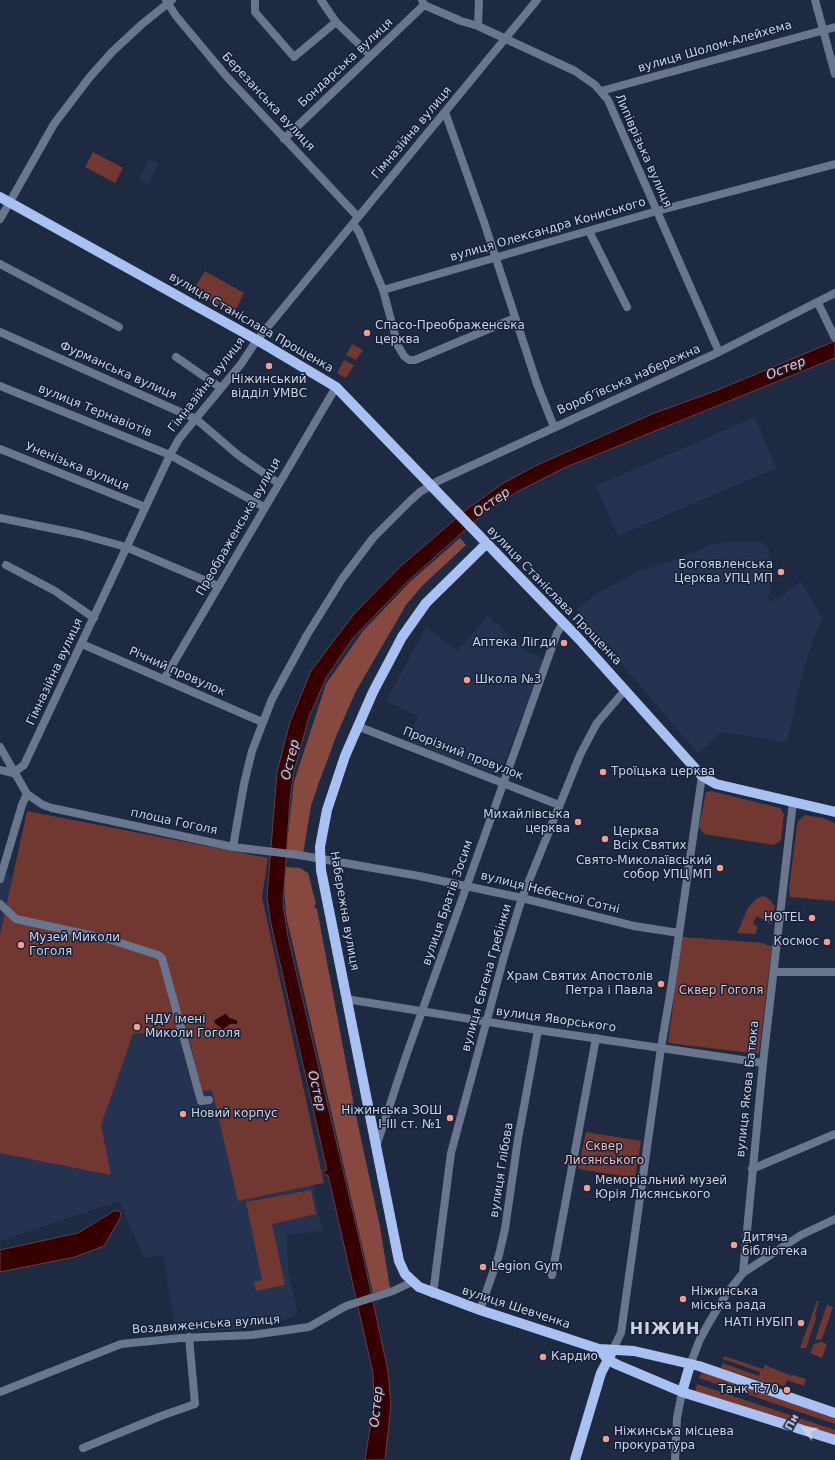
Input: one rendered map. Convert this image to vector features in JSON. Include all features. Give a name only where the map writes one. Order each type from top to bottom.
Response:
[{"type":"main road","name":"вулиця Станіслава Прощенка","points":[[0,197],[258,340],[336,387],[563,623],[702,776]]},
{"type":"main road","name":"Набережна вулиця","points":[[429,1292],[412,1282],[405,1274],[399,1261],[346,999],[320,859],[322,832],[327,810],[357,726],[373,692],[413,620],[442,585],[486,544]]},
{"type":"main road","points":[[702,776],[716,784],[835,812]]},
{"type":"main road","name":"вулиця Шевченка","points":[[429,1292],[599,1349]]},
{"type":"main road","points":[[599,1349],[613,1349],[641,1353],[690,1365],[835,1413]]},
{"type":"main road","points":[[599,1349],[608,1360],[682,1392],[835,1440]]},
{"type":"main road","points":[[575,1460],[601,1373],[613,1349]]},
{"type":"main road","points":[[682,1392],[690,1365]]},
{"type":"street","points":[[255,0],[255,12],[294,57],[336,22]]},
{"type":"street","points":[[321,0],[336,22],[370,55]]},
{"type":"street","points":[[478,26],[479,0]]},
{"type":"street","name":"Гімназійна вулиця","points":[[14,773],[24,765],[145,507],[179,439],[352,224],[537,0]]},
{"type":"street","points":[[815,0],[835,74]]},
{"type":"street","points":[[0,218],[54,124],[89,78],[112,52],[169,1]]},
{"type":"street","name":"Березанська вулиця","points":[[169,1],[176,16],[228,77],[358,217]]},
{"type":"street","name":"Бондарська вулиця","points":[[284,138],[423,3],[461,21],[478,26]]},
{"type":"street","name":"Липіврізька вулиця","points":[[478,26],[575,71],[601,91],[608,100],[628,141],[656,211],[719,352]]},
{"type":"street","name":"вулиця Шолом-Алейхема","points":[[601,91],[835,27]]},
{"type":"street","points":[[445,112],[495,256],[537,384],[554,427]]},
{"type":"street","name":"вулиця Олександра Кониського","points":[[383,290],[495,256],[589,231],[656,211],[835,164]]},
{"type":"street","points":[[352,224],[359,232],[383,290],[398,346],[404,356],[409,360],[415,360],[515,318]]},
{"type":"street","points":[[589,231],[627,307]]},
{"type":"street","points":[[0,264],[119,327]]},
{"type":"street","name":"Воробʼївська набережна","points":[[431,485],[719,352],[818,303],[835,293]]},
{"type":"street","points":[[818,303],[835,338]]},
{"type":"street","name":"Фурманська вулиця","points":[[0,332],[196,419],[238,455],[278,483]]},
{"type":"street","points":[[176,357],[221,388]]},
{"type":"street","name":"вулиця Тернавіотів","points":[[0,386],[170,455],[264,507]]},
{"type":"street","name":"Преображенська вулиця","points":[[164,679],[278,483],[336,387]]},
{"type":"street","name":"Уненізька вулиця","points":[[0,449],[145,507]]},
{"type":"street","points":[[233,846],[244,784],[262,722],[307,635],[353,564],[384,525],[417,495],[431,485]]},
{"type":"street","points":[[0,518],[79,534],[126,547],[218,586]]},
{"type":"street","points":[[6,565],[55,592],[94,618]]},
{"type":"street","name":"вулиця Братів Зосим","points":[[376,1148],[406,1056],[557,633],[563,623]]},
{"type":"street","name":"Річний провулок","points":[[82,644],[262,722]]},
{"type":"street","name":"вулиця Євгена Гребінки","points":[[429,1292],[451,1153],[522,898],[580,755],[594,728],[625,690]]},
{"type":"street","name":"Прорізний провулок","points":[[357,726],[559,805]]},
{"type":"street","points":[[0,747],[27,794],[2,863],[0,877]]},
{"type":"street","points":[[0,770],[14,773]]},
{"type":"street","points":[[613,1349],[621,1333],[661,1048],[702,776]]},
{"type":"street","name":"площа Гоголя","points":[[27,794],[43,805],[52,808],[233,846],[320,859]]},
{"type":"street","name":"вулиця Якова Батюка","points":[[743,1273],[762,1063],[793,802]]},
{"type":"street","name":"вулиця Небесної Сотні","points":[[320,859],[467,886],[634,926],[679,933]]},
{"type":"street","points":[[0,904],[16,919],[108,939],[158,954],[162,958],[201,1101],[209,1100]]},
{"type":"street","points":[[774,972],[835,972]]},
{"type":"street","name":"вулиця Яворського","points":[[346,999],[538,1030],[762,1063]]},
{"type":"street","name":"вулиця Глібова","points":[[480,1310],[499,1254],[505,1229],[518,1139],[538,1030]]},
{"type":"street","points":[[552,1275],[596,1038]]},
{"type":"street","points":[[752,1169],[835,1134]]},
{"type":"street","points":[[690,1365],[700,1339],[710,1321],[727,1293],[743,1273],[801,1235],[835,1219]]},
{"type":"street","name":"Воздвиженська вулиця","points":[[0,1392],[121,1344],[189,1337],[252,1335],[301,1328],[319,1322],[346,1306],[393,1292],[412,1282]]},
{"type":"street","points":[[84,1448],[161,1416],[195,1404],[189,1337]]},
{"type":"street","points":[[674,1460],[677,1418],[682,1392]]},
{"type":"shaded area","points":[[149,159],[159,164],[148,184],[139,179]]},
{"type":"shaded area","points":[[755,417],[776,468],[618,536],[596,486]]},
{"type":"shaded area","points":[[460,538],[466,545],[422,586],[406,605],[356,691],[337,734],[311,806],[303,854],[286,852],[294,782],[326,684],[363,631],[410,582]]},
{"type":"shaded area","points":[[731,541],[762,542],[769,548],[770,594],[767,595],[769,601],[777,599],[801,581],[823,619],[814,637],[803,672],[787,742],[721,732],[698,754],[578,612],[577,608],[601,591],[639,571],[669,562],[712,544]]},
{"type":"shaded area","name":"Школа №3","points":[[488,616],[527,651],[544,659],[499,776],[407,741],[418,716],[386,701],[426,627],[457,651]]},
{"type":"shaded area","points":[[286,867],[300,868],[308,873],[316,904],[314,907],[317,909],[355,1111],[380,1227],[390,1288],[373,1293],[286,915],[284,886]]},
{"type":"shaded area","name":"НДУ імені Миколи Гоголя","points":[[0,873],[115,897],[312,1182],[323,1231],[287,1235],[288,1271],[298,1314],[275,1324],[233,1330],[176,1332],[163,1255],[144,1258],[119,1201],[0,1241]]},
{"type":"green space","points":[[93,152],[123,168],[115,183],[85,167]]},
{"type":"green space","points":[[205,271],[244,293],[234,313],[193,291]]},
{"type":"green space","points":[[352,344],[363,350],[356,360],[346,355]]},
{"type":"green space","points":[[344,360],[354,365],[346,378],[337,373]]},
{"type":"green space","points":[[711,791],[780,808],[784,814],[781,840],[774,845],[704,834],[699,827],[706,792]]},
{"type":"green space","name":"НДУ імені Миколи Гоголя","points":[[27,811],[268,858],[262,897],[324,1183],[238,1201],[212,1090],[202,1091],[187,1029],[133,1034],[101,1125],[111,1175],[0,1153],[0,935]]},
{"type":"green space","points":[[805,815],[823,818],[835,823],[835,901],[790,897],[789,888],[797,825],[799,820]]},
{"type":"green space","points":[[762,896],[768,898],[775,906],[771,924],[757,916],[753,923],[757,926],[756,934],[737,933],[748,908],[755,900]]},
{"type":"green space","name":"Сквер Гоголя","points":[[682,937],[765,943],[765,945],[772,946],[759,1054],[668,1043]]},
{"type":"green space","name":"Сквер Лисянського","points":[[586,1132],[641,1141],[635,1178],[578,1169]]},
{"type":"green space","points":[[311,1190],[316,1214],[272,1224],[285,1285],[256,1291],[254,1282],[262,1280],[246,1202]]},
{"type":"green space","points":[[817,1301],[819,1301],[815,1315],[816,1318],[806,1348],[800,1348]]},
{"type":"green space","points":[[827,1305],[833,1307],[822,1339],[815,1340]]},
{"type":"green space","points":[[821,1342],[827,1344],[822,1358],[810,1353],[814,1344]]},
{"type":"green space","points":[[724,1356],[763,1369],[765,1365],[792,1376],[806,1379],[804,1386],[787,1380],[785,1386],[778,1384],[776,1386],[721,1368],[722,1363],[759,1376],[760,1372],[723,1359]]},
{"type":"green space","points":[[702,1372],[835,1416],[835,1424],[699,1378]]},
{"type":"green space","points":[[697,1384],[835,1430],[835,1438],[695,1391]]},
{"type":"water","name":"Остер","points":[[835,341],[835,358],[564,468],[517,492],[485,512],[407,582],[353,638],[326,678],[309,717],[294,771],[290,799],[283,904],[288,937],[360,1242],[388,1371],[391,1405],[385,1460],[365,1460],[374,1402],[373,1373],[328,1175],[325,1175],[323,1171],[327,1170],[271,924],[267,897],[277,772],[290,722],[311,671],[354,614],[401,566],[466,510],[502,484],[535,466],[652,414],[718,390]]},
{"type":"water","points":[[226,1013],[229,1017],[237,1020],[238,1022],[237,1025],[231,1024],[223,1030],[214,1023],[214,1020]]},
{"type":"water","points":[[114,1211],[120,1211],[121,1217],[104,1246],[75,1257],[0,1272],[0,1250],[78,1233]]},
{"type":"place","name":"Спасо-Преображенська церква","points":[[367,333]]},
{"type":"place","name":"Ніжинський відділ УМВС","points":[[269,366]]},
{"type":"place","name":"Богоявленська Церква УПЦ МП","points":[[781,572]]},
{"type":"place","name":"Аптека Лігди","points":[[564,643]]},
{"type":"place","name":"Школа №3","points":[[467,680]]},
{"type":"place","name":"Троїцька церква","points":[[603,772]]},
{"type":"place","name":"Михайлівська церква","points":[[578,822]]},
{"type":"place","name":"Церква Всіх Святих","points":[[605,839]]},
{"type":"place","name":"Свято-Миколаївський собор УПЦ МП","points":[[720,868]]},
{"type":"place","name":"HOTEL","points":[[812,918]]},
{"type":"place","name":"Космос","points":[[827,942]]},
{"type":"place","name":"Музей Миколи Гоголя","points":[[21,945]]},
{"type":"place","name":"Храм Святих Апостолів Петра і Павла","points":[[661,984]]},
{"type":"place","name":"НДУ імені Миколи Гоголя","points":[[137,1027]]},
{"type":"place","name":"Новий корпус","points":[[183,1114]]},
{"type":"place","name":"Ніжинська ЗОШ І-ІІІ ст. №1","points":[[450,1118]]},
{"type":"place","name":"Меморіальний музей Юрія Лисянського","points":[[587,1188]]},
{"type":"place","name":"Дитяча бібліотека","points":[[734,1245]]},
{"type":"place","name":"Legion Gym","points":[[483,1267]]},
{"type":"place","name":"Ніжинська міська рада","points":[[683,1299]]},
{"type":"place","name":"НАТІ НУБІП","points":[[801,1323]]},
{"type":"place","name":"Кардио","points":[[543,1357]]},
{"type":"place","name":"Танк Т-70","points":[[787,1390]]},
{"type":"place","name":"Ніжинська місцева прокуратура","points":[[606,1439]]},
{"type":"district","name":"НІЖИН","points":[[665,1330]]}]
